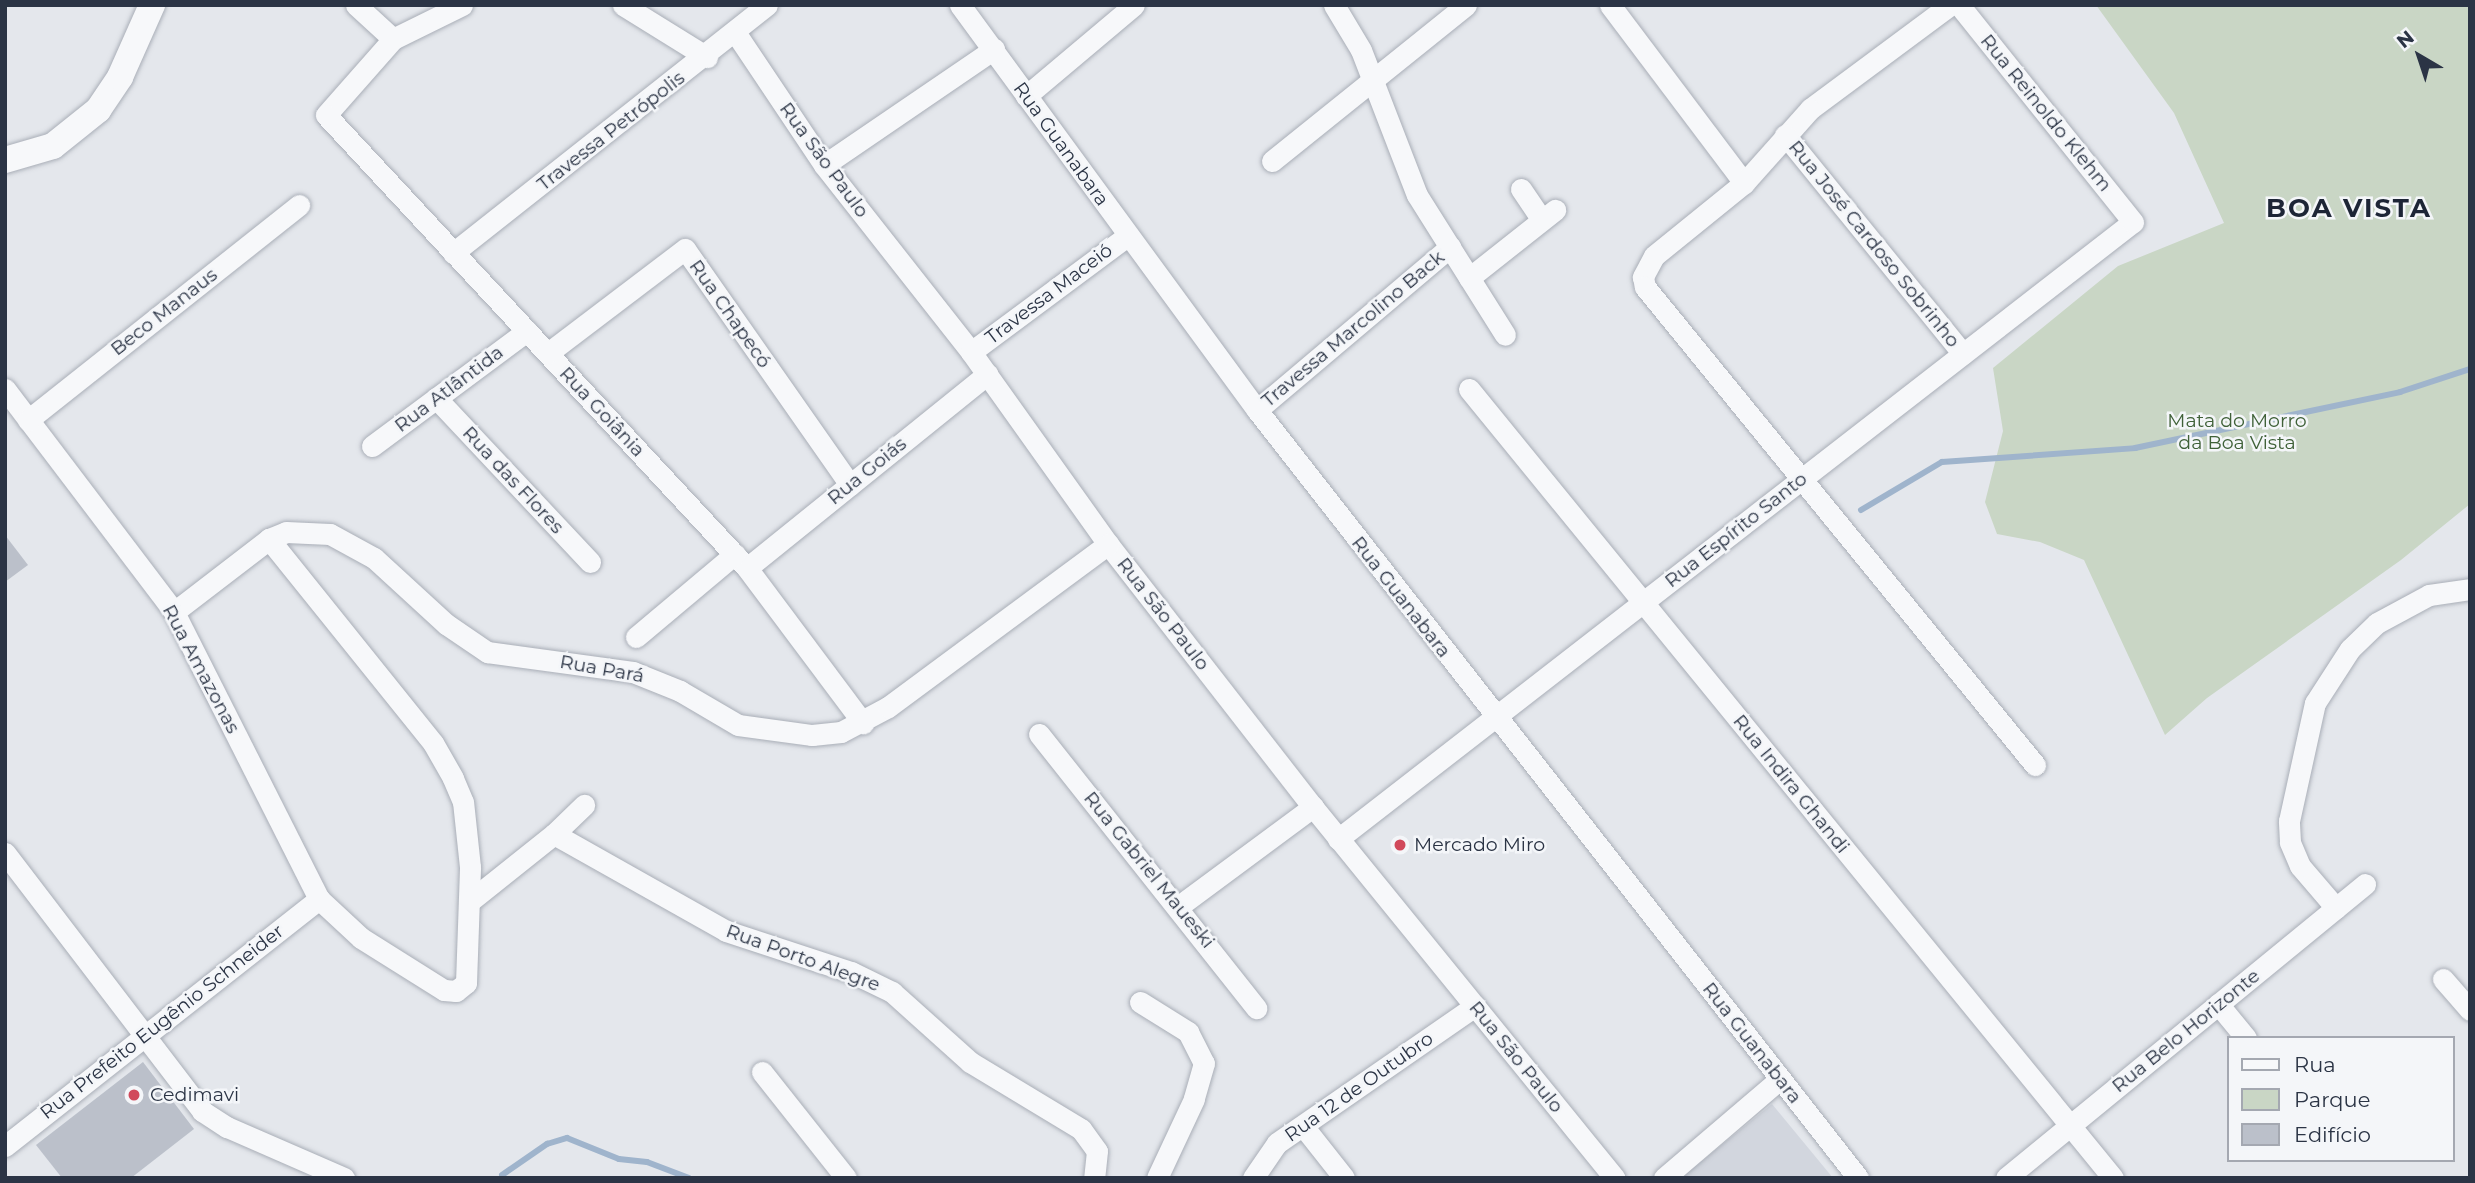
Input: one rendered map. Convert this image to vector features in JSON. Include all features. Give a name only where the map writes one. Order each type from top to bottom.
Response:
[{"type":"street","points":[[5,160],[53,146],[98,110],[120,78],[152,5]]},
{"type":"street","points":[[356,5],[393,39],[462,5]]},
{"type":"street","points":[[623,5],[707,57]]},
{"type":"street","name":"Travessa Petrópolis","points":[[453,253],[707,57],[767,5]]},
{"type":"street","name":"Rua Guanabara","points":[[960,5],[1257,410],[1494,718],[1858,1178]]},
{"type":"street","points":[[1026,96],[1134,5]]},
{"type":"street","points":[[1334,5],[1352,31],[1406,174],[1505,335]]},
{"type":"street","points":[[1272,161],[1466,5]]},
{"type":"street","points":[[1610,5],[1744,183]]},
{"type":"street","points":[[1950,5],[1839,84],[1786,135],[1744,183],[1654,256],[1643,277],[1646,287],[2035,765]]},
{"type":"street","name":"Rua Reinoldo Klehm","points":[[1959,5],[2133,222]]},
{"type":"street","name":"Rua São Paulo","points":[[735,32],[824,165],[971,352],[1108,544],[1338,839],[1615,1178]]},
{"type":"street","name":"Rua Goiânia","points":[[393,39],[326,114],[741,561],[863,723]]},
{"type":"street","points":[[824,165],[994,49]]},
{"type":"street","name":"Rua José Cardoso Sobrinho","points":[[1786,135],[1963,354]]},
{"type":"street","points":[[1469,278],[1549,215],[1521,189]]},
{"type":"street","name":"Beco Manaus","points":[[28,420],[299,205]]},
{"type":"street","name":"Rua Espírito Santo","points":[[1338,839],[2133,222]]},
{"type":"street","name":"Travessa Maceió","points":[[971,352],[1127,236]]},
{"type":"street","name":"Travessa Marcolino Back","points":[[1257,410],[1450,247]]},
{"type":"street","name":"Rua Chapecó","points":[[548,354],[684,249],[850,485]]},
{"type":"street","name":"Rua Atlântida","points":[[372,446],[527,331]]},
{"type":"street","name":"Rua Goiás","points":[[636,637],[850,485],[987,374]]},
{"type":"street","name":"Rua Amazonas","points":[[5,389],[174,612],[319,898],[361,939],[444,990],[456,992],[467,983],[470,901]]},
{"type":"street","name":"Rua Indira Ghandi","points":[[1469,389],[2113,1178]]},
{"type":"street","name":"Rua das Flores","points":[[436,398],[590,562]]},
{"type":"street","name":"Rua Pará","points":[[174,612],[269,539],[308,531],[351,542],[446,624],[487,652],[633,672],[680,691],[720,717],[763,731],[812,735],[841,732],[863,723],[1108,544]]},
{"type":"street","points":[[269,539],[444,759],[463,802],[470,901]]},
{"type":"street","points":[[2336,908],[2300,866],[2290,842],[2290,821],[2315,703],[2338,664],[2377,623],[2429,596],[2470,589]]},
{"type":"street","name":"Rua Gabriel Maueski","points":[[1040,734],[1179,906],[1256,1008]]},
{"type":"street","points":[[470,901],[554,834],[584,805]]},
{"type":"street","points":[[1179,906],[1313,807]]},
{"type":"street","name":"Rua Porto Alegre","points":[[554,834],[726,931],[851,972],[892,992],[970,1062],[1081,1129],[1097,1151],[1094,1178]]},
{"type":"street","points":[[5,853],[144,1037],[213,1120],[334,1176]]},
{"type":"street","name":"Rua Belo Horizonte","points":[[2006,1178],[2365,884]]},
{"type":"street","name":"Rua Prefeito Eugênio Schneider","points":[[5,1146],[319,898]]},
{"type":"street","points":[[2443,979],[2470,1010]]},
{"type":"street","points":[[1140,1002],[1188,1032],[1204,1063],[1194,1099],[1157,1178]]},
{"type":"street","points":[[2218,1004],[2244,1036]]},
{"type":"street","name":"Rua 12 de Outubro","points":[[1253,1178],[1277,1143],[1475,1006]]},
{"type":"street","points":[[762,1072],[846,1178]]},
{"type":"street","points":[[1664,1178],[1780,1079]]},
{"type":"street","points":[[1303,1126],[1344,1178]]},
{"type":"shaded area","points":[[1772,1104],[1833,1178],[1681,1178]]},
{"type":"green space","name":"Mata do Morro da Boa Vista","points":[[2096,5],[2470,5],[2470,504],[2401,560],[2207,698],[2165,735],[2084,560],[2040,542],[1997,534],[1985,502],[2003,431],[1993,368],[2118,266],[2224,223],[2174,113]]},
{"type":"building","points":[[5,535],[28,565],[5,582]]},
{"type":"building","name":"Cedimavi","points":[[143,1062],[194,1129],[131,1178],[62,1178],[36,1145]]},
{"type":"waterway","points":[[1861,510],[1942,462],[2135,448],[2400,392],[2470,369]]},
{"type":"waterway","points":[[502,1175],[547,1144],[567,1138],[619,1159],[647,1162],[689,1178]]},
{"type":"place","name":"Mercado Miro","points":[[1400,845]]},
{"type":"place","name":"Cedimavi","points":[[134,1095]]},
{"type":"district","name":"BOA VISTA","points":[[2349,209]]}]
